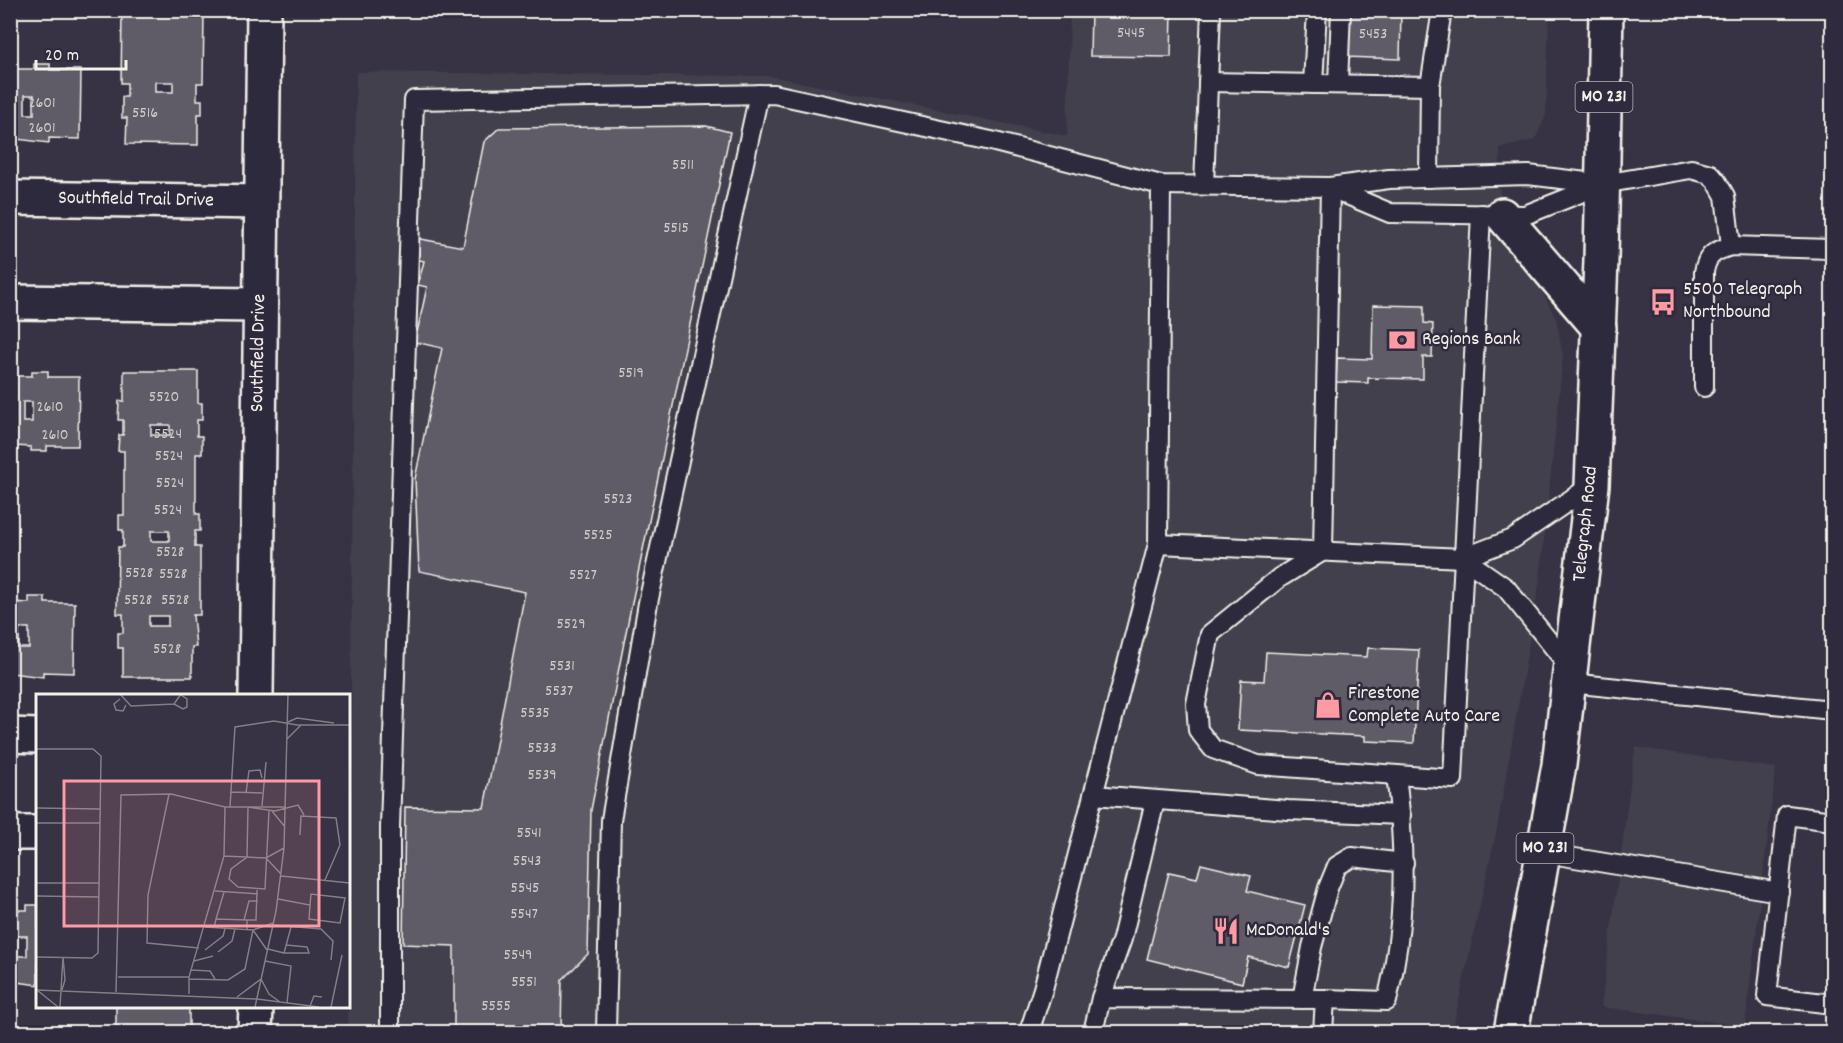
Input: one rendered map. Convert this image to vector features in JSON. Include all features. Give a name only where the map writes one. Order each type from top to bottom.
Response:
[{"type":"street","name":"Southfield Drive","points":[[256,694],[264,10]]},
{"type":"street","name":"Telegraph Road","points":[[1506,1030],[1545,854],[1571,676],[1592,485],[1599,328],[1606,10]]},
{"type":"street","name":"Southfield Trail Drive","points":[[10,198],[261,202]]},
{"type":"street","points":[[1492,215],[1599,328]]},
{"type":"street","points":[[10,302],[260,305]]},
{"type":"street","points":[[10,735],[36,736]]},
{"type":"street","points":[[10,833],[36,834]]},
{"type":"street","points":[[255,1007],[255,1032]]},
{"type":"lane","points":[[1204,185],[1211,10]]},
{"type":"lane","points":[[1314,84],[1317,10]]},
{"type":"lane","points":[[1338,84],[1341,10]]},
{"type":"lane","points":[[1429,178],[1430,86],[1442,10]]},
{"type":"lane","points":[[1208,82],[1430,86]]},
{"type":"lane","points":[[606,1032],[611,820],[648,603],[759,94]]},
{"type":"lane","points":[[390,1032],[390,827],[414,100],[774,94],[991,141],[1161,185],[1330,187],[1389,179],[1528,175],[1603,184]]},
{"type":"lane","points":[[1330,187],[1390,213],[1525,215],[1603,184],[1691,169],[1710,174],[1725,196],[1731,246]]},
{"type":"lane","points":[[1029,1032],[1043,989],[1158,544],[1161,185]]},
{"type":"lane","points":[[1323,552],[1330,187]]},
{"type":"lane","points":[[1323,552],[1279,578],[1210,634],[1196,704],[1198,730],[1213,749],[1258,765],[1452,779],[1463,558],[1492,215]]},
{"type":"lane","points":[[1704,387],[1704,272],[1707,259],[1716,250],[1731,246],[1833,249]]},
{"type":"lane","points":[[1158,544],[1463,558],[1513,539],[1592,485]]},
{"type":"lane","points":[[1463,558],[1506,588],[1571,676],[1833,710]]},
{"type":"lane","points":[[1101,998],[1387,1001],[1400,935],[1404,863],[1396,775]]},
{"type":"lane","points":[[1093,795],[1155,801],[1401,815]]},
{"type":"lane","points":[[1093,1032],[1101,998],[1122,939],[1155,801]]},
{"type":"lane","points":[[1833,821],[1787,815],[1767,996],[1833,1004]]},
{"type":"lane","points":[[1545,854],[1779,892]]},
{"type":"lane","points":[[1302,999],[1317,928],[1328,888],[1337,866],[1352,857],[1404,863]]},
{"type":"lane","points":[[1323,1032],[1325,999]]},
{"type":"shaded area","points":[[1070,11],[1549,11],[1546,115],[1535,140],[1500,148],[1500,241],[1537,281],[1557,321],[1563,357],[1540,579],[1497,829],[1452,1032],[348,1032],[356,72],[770,76],[1067,136]]},
{"type":"shaded area","points":[[1635,747],[1776,768],[1745,1026],[1601,1007]]},
{"type":"building","points":[[127,10],[199,10],[199,16],[204,16],[203,83],[197,83],[197,100],[202,100],[202,114],[198,114],[198,145],[126,144],[127,118],[122,118],[122,97],[127,97],[127,83],[121,83],[122,12]],"holes":[[[155,82],[173,82],[173,92],[155,92]]]},
{"type":"building","points":[[1091,10],[1172,10],[1171,57],[1090,56]]},
{"type":"building","points":[[1347,10],[1401,10],[1400,59],[1345,57]]},
{"type":"building","points":[[10,63],[17,63],[17,69],[34,69],[34,64],[50,64],[50,70],[81,70],[80,139],[49,138],[49,143],[17,139],[16,144],[10,144]],"holes":[[[25,95],[34,95],[34,114],[25,114]]]},
{"type":"building","points":[[706,126],[730,132],[591,810],[588,954],[562,980],[561,1032],[454,1032],[454,946],[403,944],[405,807],[484,808],[525,592],[419,571],[415,479],[442,348],[415,342],[427,287],[418,285],[424,261],[412,258],[415,238],[463,247],[484,142],[499,128]]},
{"type":"building","name":"Regions Bank","points":[[1373,305],[1424,306],[1424,323],[1433,324],[1432,357],[1423,357],[1423,379],[1368,378],[1368,383],[1336,382],[1337,358],[1372,359]]},
{"type":"building","points":[[10,370],[15,371],[15,376],[32,376],[32,371],[48,371],[48,377],[79,377],[78,446],[47,446],[47,451],[31,451],[31,447],[14,446],[14,451],[10,451]],"holes":[[[23,402],[32,402],[32,422],[23,422]]]},
{"type":"building","points":[[124,371],[198,371],[198,403],[202,403],[202,420],[197,420],[197,436],[202,436],[202,454],[196,454],[196,514],[200,514],[200,531],[195,531],[195,547],[200,547],[200,615],[193,615],[196,647],[192,647],[192,677],[123,677],[123,648],[118,648],[118,633],[123,633],[123,614],[117,614],[118,547],[123,547],[123,530],[119,530],[119,515],[124,515],[124,451],[118,451],[119,435],[123,435],[123,420],[118,420],[119,401],[124,401]],"holes":[[[151,425],[170,425],[170,435],[151,435]],[[151,531],[169,531],[169,541],[151,541]],[[149,616],[168,616],[168,626],[149,626]]]},
{"type":"building","points":[[10,597],[11,602],[29,603],[29,597],[45,597],[45,603],[75,603],[74,673],[43,672],[43,677],[11,673],[10,678]],"holes":[[[19,628],[29,628],[29,648],[19,648]]]},
{"type":"building","name":"Firestone Complete Auto Care","points":[[1368,648],[1419,650],[1414,743],[1365,741],[1365,736],[1238,730],[1241,680],[1264,681],[1266,652],[1367,657]]},
{"type":"building","name":"McDonald's","points":[[1201,864],[1251,876],[1247,891],[1305,905],[1289,967],[1248,957],[1242,983],[1147,959],[1169,872],[1197,878]]},
{"type":"building","points":[[27,905],[36,905],[36,985],[10,981],[10,910],[27,910]],"holes":[[[17,936],[27,936],[27,956],[17,956]]]},
{"type":"building","points":[[116,1007],[189,1007],[189,1032],[116,1032]]},
{"type":"place","name":"5500 Telegraph Northbound","points":[[1663,302]]},
{"type":"place","name":"Regions Bank","points":[[1402,340]]},
{"type":"place","name":"Firestone Complete Auto Care","points":[[1328,705]]},
{"type":"place","name":"McDonald's","points":[[1226,931]]}]
